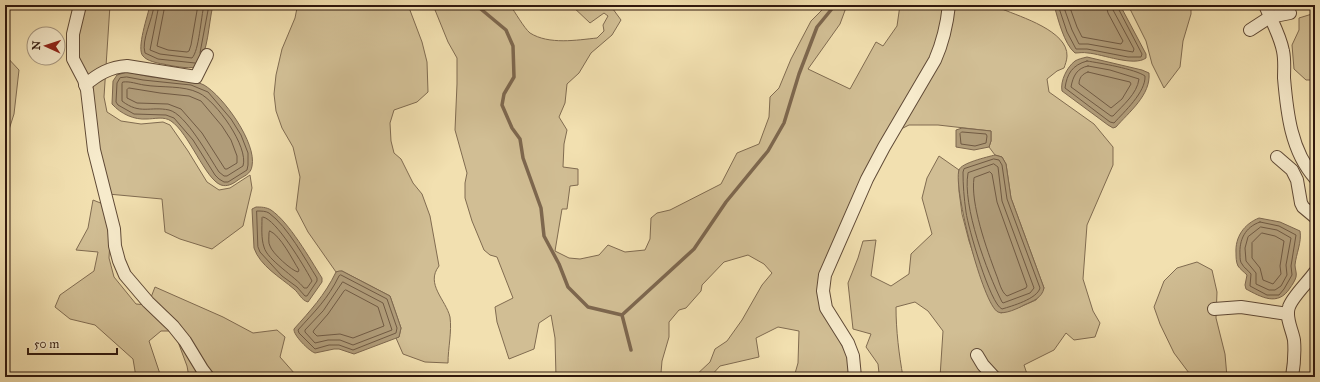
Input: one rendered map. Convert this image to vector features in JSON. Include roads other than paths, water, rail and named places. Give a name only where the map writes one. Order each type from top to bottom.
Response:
[{"type":"street","points":[[80,5],[73,34],[73,59],[85,85],[94,150],[114,229],[115,246],[119,261],[125,275],[148,302],[173,326],[185,341],[208,377]]},
{"type":"street","points":[[856,377],[853,356],[848,343],[826,308],[823,291],[825,275],[867,179],[884,147],[936,60],[945,32],[949,5]]},
{"type":"street","points":[[1265,5],[1283,50],[1284,77],[1292,135],[1298,153],[1315,178]]},
{"type":"street","points":[[1250,30],[1270,17],[1290,13]]},
{"type":"street","points":[[85,85],[101,72],[116,67],[127,66],[196,77],[207,55]]},
{"type":"street","points":[[1277,157],[1292,170],[1297,180],[1301,203],[1315,217]]},
{"type":"street","points":[[1292,377],[1294,341],[1288,314],[1290,304],[1315,272]]},
{"type":"street","points":[[1214,310],[1241,307],[1288,314]]},
{"type":"street","points":[[977,355],[983,365],[994,377]]},
{"type":"water","points":[[150,5],[213,5],[204,53],[197,67],[193,68],[158,63],[143,56],[141,46]]},
{"type":"water","points":[[1054,5],[1120,5],[1146,54],[1146,58],[1141,60],[1126,61],[1094,54],[1075,53],[1065,38]]},
{"type":"water","points":[[1087,57],[1149,73],[1147,89],[1143,96],[1116,127],[1113,128],[1108,125],[1062,91],[1063,79],[1069,67],[1076,60]]},
{"type":"water","points":[[127,72],[156,78],[193,81],[204,85],[212,91],[229,109],[244,133],[252,156],[252,166],[249,173],[232,184],[225,186],[221,185],[209,174],[184,135],[171,121],[162,118],[142,119],[128,116],[116,108],[112,104],[113,81],[117,75]]},
{"type":"water","points":[[962,128],[991,131],[991,141],[989,147],[974,150],[956,147],[956,130]]},
{"type":"water","points":[[995,155],[1002,157],[1006,164],[1011,198],[1044,288],[1037,299],[1004,313],[998,312],[992,305],[977,269],[960,199],[958,181],[959,170],[961,167]]},
{"type":"water","points":[[256,207],[271,210],[285,223],[299,241],[322,278],[322,282],[308,302],[271,271],[257,254],[254,248],[252,209]]},
{"type":"water","points":[[1259,218],[1280,222],[1300,231],[1295,265],[1296,278],[1292,286],[1285,294],[1275,299],[1263,297],[1246,289],[1245,285],[1247,275],[1239,267],[1236,261],[1236,247],[1239,236],[1245,227]]},
{"type":"water","points":[[342,271],[390,296],[401,328],[399,337],[354,354],[339,349],[315,353],[302,342],[294,332],[294,329],[322,295],[336,272]]},
{"type":"waterway","points":[[476,5],[506,30],[513,46],[514,77],[504,94],[502,105],[512,128],[520,139],[523,158],[541,208],[544,236],[559,264],[568,287],[588,307],[622,315],[631,350]]},
{"type":"waterway","points":[[622,315],[694,249],[726,202],[768,151],[784,123],[799,74],[817,27],[835,5]]}]
